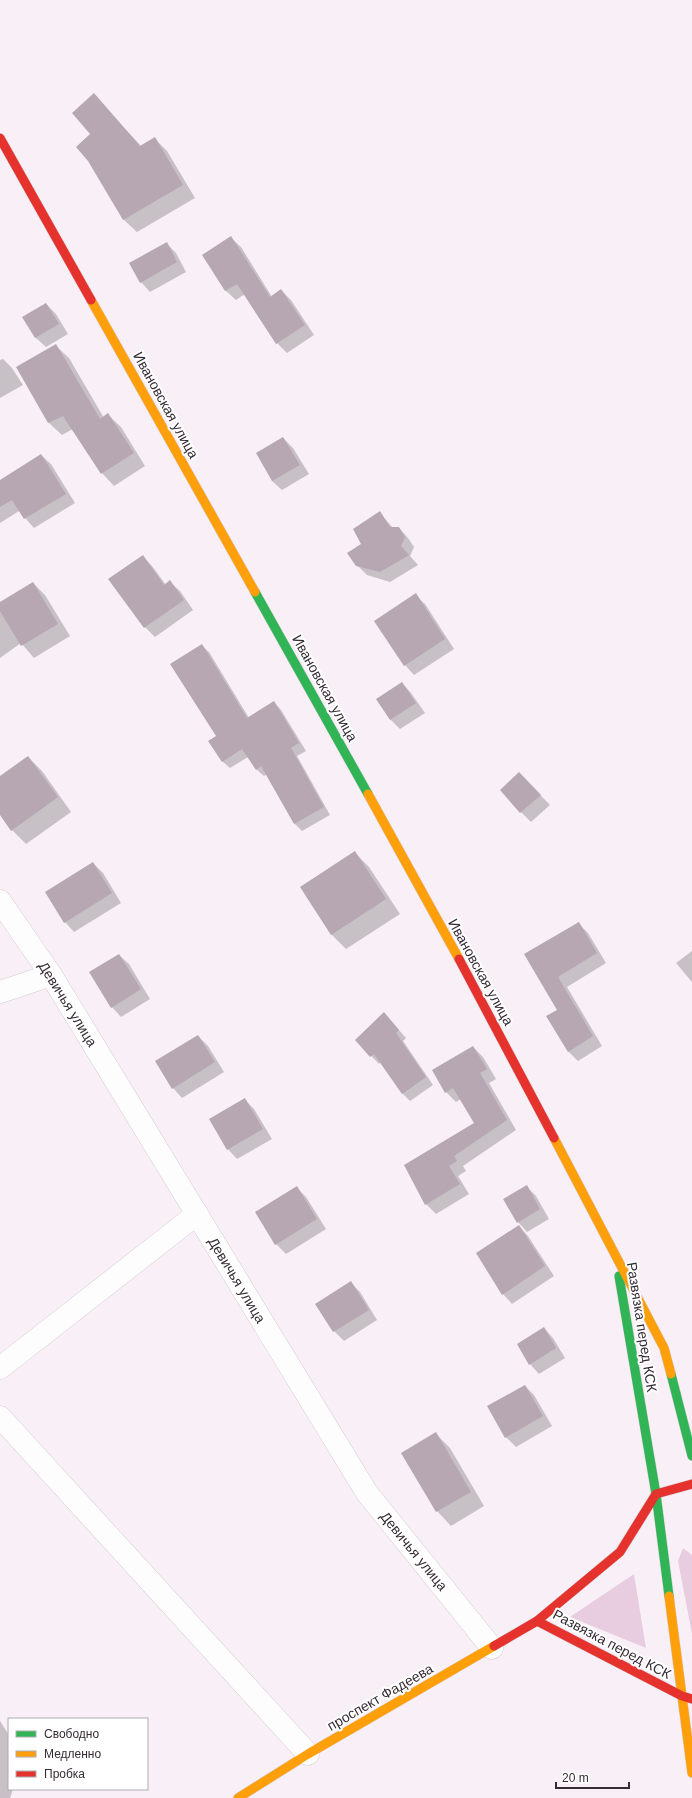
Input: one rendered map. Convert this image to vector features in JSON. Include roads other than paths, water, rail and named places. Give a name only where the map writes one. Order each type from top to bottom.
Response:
[{"type":"main road","name":"Ивановская улица","points":[[0,138],[352,764],[500,1034],[616,1257]]},
{"type":"main road","name":"Развязка перед КСК","points":[[616,1257],[664,1348],[692,1456]]},
{"type":"main road","name":"Развязка перед КСК","points":[[616,1257],[656,1494],[682,1696]]},
{"type":"main road","points":[[664,1348],[682,1379]]},
{"type":"main road","points":[[656,1494],[692,1484]]},
{"type":"main road","name":"Развязка перед КСК","points":[[656,1494],[620,1552],[537,1621],[682,1696],[692,1699]]},
{"type":"main road","name":"проспект Фадеева","points":[[238,1798],[308,1754],[537,1621]]},
{"type":"main road","points":[[682,1696],[692,1773]]},
{"type":"street","name":"Девичья улица","points":[[0,900],[51,975],[367,1493],[492,1648]]},
{"type":"street","points":[[0,992],[51,975]]},
{"type":"street","points":[[0,1368],[197,1214]]},
{"type":"street","points":[[0,1417],[308,1754]]}]
